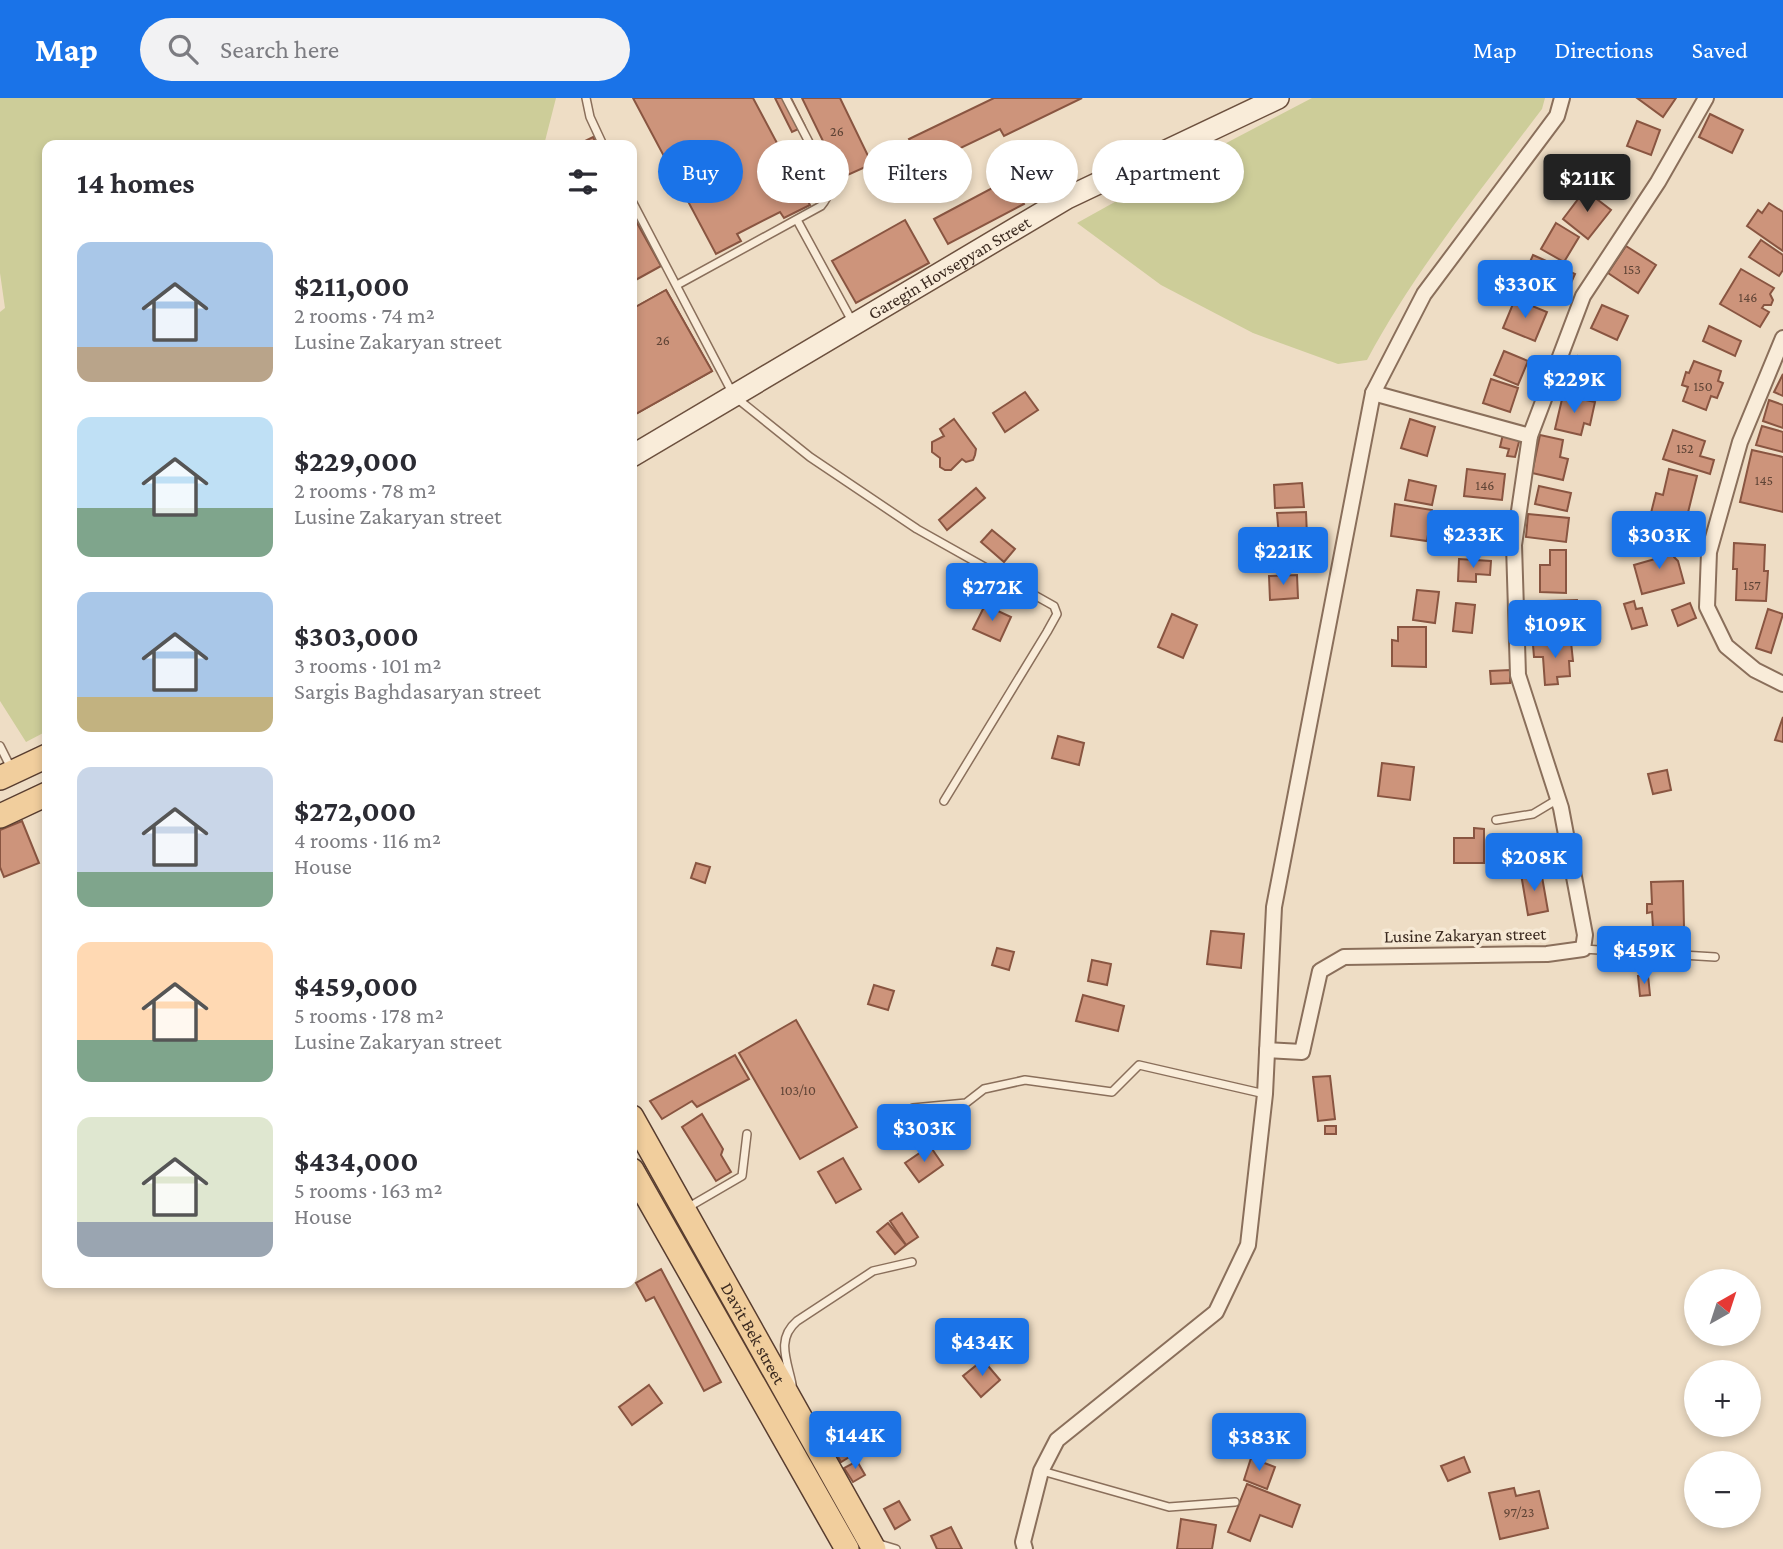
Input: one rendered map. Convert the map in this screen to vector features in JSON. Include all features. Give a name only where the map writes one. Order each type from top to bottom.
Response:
[{"type":"main road","name":"Garegin Hovsepyan Street","points":[[637,453],[1067,198],[1278,98]]},
{"type":"main road","points":[[6,775],[42,759]]},
{"type":"main road","points":[[0,817],[42,796]]},
{"type":"main road","name":"Davit Bek street","points":[[637,1126],[872,1545]]},
{"type":"main road","name":"Davit Bek street","points":[[637,1179],[847,1549]]},
{"type":"main road","points":[[661,1222],[683,1210]]},
{"type":"street","points":[[1025,1549],[1023,1542],[1041,1471],[1057,1440],[1216,1312],[1248,1245],[1265,1094],[1274,907],[1373,393],[1424,294],[1557,116],[1562,98]]},
{"type":"street","points":[[1583,949],[1585,934],[1558,799],[1518,675],[1514,545],[1530,436],[1583,296],[1658,183],[1706,98]]},
{"type":"street","points":[[1783,338],[1740,443],[1709,552],[1707,607],[1726,646],[1755,670],[1783,684]]},
{"type":"street","points":[[1373,393],[1530,436]]},
{"type":"street","name":"Lusine Zakaryan street","points":[[1267,1051],[1303,1052],[1320,971],[1344,957],[1547,954],[1583,949]]},
{"type":"lane","points":[[586,98],[590,117],[601,140]]},
{"type":"lane","points":[[677,285],[797,220],[821,206],[828,198],[830,187],[786,98]]},
{"type":"lane","points":[[637,210],[734,396],[810,457],[917,529],[1054,606],[1056,614],[1052,623],[944,801]]},
{"type":"lane","points":[[797,220],[854,325]]},
{"type":"lane","points":[[0,746],[6,775]]},
{"type":"lane","points":[[1496,820],[1533,814],[1558,799]]},
{"type":"lane","points":[[1583,949],[1715,957]]},
{"type":"lane","points":[[913,1108],[966,1103],[984,1088],[1025,1080],[1112,1092],[1139,1065],[1265,1094]]},
{"type":"lane","points":[[683,1210],[742,1176],[747,1134]]},
{"type":"lane","points":[[798,1416],[785,1348],[787,1330],[873,1271],[912,1262]]},
{"type":"lane","points":[[1041,1471],[1169,1507],[1235,1502]]},
{"type":"lane","points":[[872,1545],[896,1549]]},
{"type":"green space","points":[[0,98],[556,98],[545,140],[42,140],[42,734],[26,742],[0,701],[0,312],[5,308],[0,273]]},
{"type":"green space","points":[[1312,98],[1545,98],[1542,109],[1427,262],[1367,360],[1338,364],[1253,333],[1161,285],[1077,223],[1113,203],[1244,203],[1244,140],[1232,140]]},
{"type":"building","points":[[633,98],[753,98],[775,140],[757,140],[757,203],[810,205],[784,218],[780,212],[737,234],[741,241],[716,254],[689,203],[743,203],[743,140],[658,140],[658,145]]},
{"type":"building","points":[[775,98],[791,98],[805,126],[792,132]]},
{"type":"building","points":[[802,98],[840,98],[863,145],[863,168],[849,174],[849,140],[822,140]]},
{"type":"building","points":[[994,98],[1082,98],[1004,136],[1000,129],[972,142],[972,140],[909,139]]},
{"type":"building","points":[[1637,98],[1676,98],[1663,117]]},
{"type":"building","points":[[1710,114],[1743,130],[1732,153],[1699,137]]},
{"type":"building","points":[[1637,121],[1660,130],[1651,155],[1627,146]]},
{"type":"building","points":[[1585,190],[1611,210],[1588,239],[1563,219]]},
{"type":"building","points":[[986,191],[986,203],[1024,204],[948,244],[934,219],[964,203],[972,203],[972,199]]},
{"type":"building","points":[[1769,203],[1783,212],[1783,251],[1747,226],[1758,210],[1762,213]]},
{"type":"building","points":[[905,220],[929,263],[856,303],[832,261]]},
{"type":"building","points":[[637,223],[661,266],[637,279]]},
{"type":"building","points":[[1556,223],[1579,237],[1564,262],[1541,249]]},
{"type":"building","points":[[1761,240],[1783,255],[1783,270],[1779,276],[1749,257]]},
{"type":"building","points":[[1626,246],[1656,265],[1638,293],[1608,273]]},
{"type":"building","points":[[1533,255],[1575,274],[1562,303],[1520,285]]},
{"type":"building","points":[[1741,269],[1774,288],[1770,294],[1773,300],[1771,305],[1764,305],[1762,308],[1769,312],[1760,327],[1720,304]]},
{"type":"building","points":[[666,290],[712,371],[637,413],[637,372],[655,362],[637,331],[637,306]]},
{"type":"building","points":[[666,290],[712,371],[637,413],[637,306]]},
{"type":"building","points":[[1515,299],[1547,312],[1535,341],[1503,328]]},
{"type":"building","points":[[1602,305],[1628,316],[1617,340],[1591,328]]},
{"type":"building","points":[[1709,326],[1741,341],[1735,356],[1703,341]]},
{"type":"building","points":[[1504,351],[1528,361],[1518,385],[1494,375]]},
{"type":"building","points":[[1578,356],[1601,365],[1594,385],[1571,377]]},
{"type":"building","points":[[1694,361],[1721,371],[1718,381],[1723,383],[1717,398],[1711,396],[1706,410],[1683,401],[1688,387],[1682,385],[1686,372],[1689,373]]},
{"type":"building","points":[[1783,374],[1783,396],[1774,392]]},
{"type":"building","points":[[1491,379],[1518,388],[1510,412],[1483,403]]},
{"type":"building","points":[[1025,392],[1038,410],[1005,432],[993,413]]},
{"type":"building","points":[[1563,395],[1595,402],[1590,425],[1584,423],[1581,435],[1555,429]]},
{"type":"building","points":[[1769,400],[1783,405],[1783,428],[1763,421]]},
{"type":"building","points":[[954,419],[976,449],[975,455],[973,460],[966,462],[962,459],[951,470],[945,470],[940,467],[940,458],[932,452],[932,442],[944,436],[940,429]]},
{"type":"building","points":[[1410,419],[1435,427],[1427,456],[1401,448]]},
{"type":"building","points":[[1762,426],[1783,432],[1783,452],[1756,445]]},
{"type":"building","points":[[1673,430],[1705,441],[1700,456],[1714,460],[1710,474],[1663,459]]},
{"type":"building","points":[[1503,434],[1520,438],[1515,457],[1507,456],[1509,449],[1500,447]]},
{"type":"building","points":[[1540,435],[1563,440],[1560,457],[1568,459],[1563,480],[1532,473]]},
{"type":"building","points":[[1752,450],[1783,457],[1783,512],[1740,502]]},
{"type":"building","points":[[1467,469],[1505,474],[1502,500],[1464,496]]},
{"type":"building","points":[[1669,469],[1697,476],[1681,541],[1646,533],[1656,493],[1663,495]]},
{"type":"building","points":[[1409,480],[1436,486],[1432,505],[1405,500]]},
{"type":"building","points":[[1302,483],[1304,507],[1275,508],[1274,485]]},
{"type":"building","points":[[1539,486],[1571,493],[1567,511],[1535,504]]},
{"type":"building","points":[[976,488],[985,498],[947,530],[939,520]]},
{"type":"building","points":[[1395,504],[1432,510],[1427,541],[1391,536]]},
{"type":"building","points":[[1306,512],[1307,536],[1279,537],[1277,513]]},
{"type":"building","points":[[1528,514],[1569,518],[1566,542],[1526,537]]},
{"type":"building","points":[[1472,521],[1495,522],[1493,550],[1470,549]]},
{"type":"building","points":[[992,530],[1015,549],[1004,562],[981,542]]},
{"type":"building","points":[[1734,543],[1765,545],[1764,571],[1768,571],[1766,601],[1736,600]]},
{"type":"building","points":[[1294,544],[1307,544],[1306,564],[1294,563]]},
{"type":"building","points":[[1654,547],[1673,547],[1684,583],[1642,594],[1634,565],[1655,559]]},
{"type":"building","points":[[1550,550],[1566,550],[1566,593],[1540,592],[1540,565],[1550,565]]},
{"type":"building","points":[[1459,559],[1491,561],[1490,575],[1476,574],[1476,582],[1458,581]]},
{"type":"building","points":[[1297,575],[1298,598],[1270,600],[1269,576]]},
{"type":"building","points":[[1417,590],[1439,592],[1435,623],[1413,620]]},
{"type":"building","points":[[1577,600],[1579,634],[1548,636],[1546,601]]},
{"type":"building","points":[[1634,601],[1636,609],[1642,608],[1647,625],[1632,629],[1624,604]]},
{"type":"building","points":[[1456,603],[1475,605],[1472,633],[1453,631]]},
{"type":"building","points":[[1690,603],[1696,618],[1678,626],[1672,610]]},
{"type":"building","points":[[985,605],[1011,617],[1000,641],[973,629]]},
{"type":"building","points":[[1768,609],[1783,614],[1771,653],[1756,648]]},
{"type":"building","points":[[1172,614],[1197,625],[1183,658],[1158,647]]},
{"type":"building","points":[[1398,627],[1426,627],[1426,667],[1392,666],[1392,640],[1398,641]]},
{"type":"building","points":[[1571,642],[1573,661],[1569,661],[1570,676],[1557,677],[1558,684],[1545,685],[1543,657],[1534,657],[1533,645]]},
{"type":"building","points":[[1510,670],[1510,683],[1491,684],[1490,671]]},
{"type":"building","points":[[1783,717],[1783,742],[1775,740]]},
{"type":"building","points":[[1058,736],[1084,743],[1079,765],[1052,758]]},
{"type":"building","points":[[1382,763],[1414,767],[1410,800],[1378,796]]},
{"type":"building","points":[[1667,770],[1671,790],[1653,794],[1648,774]]},
{"type":"building","points":[[22,821],[39,863],[4,877],[0,867],[0,830]]},
{"type":"building","points":[[1474,828],[1484,829],[1484,863],[1454,863],[1454,838],[1474,838]]},
{"type":"building","points":[[696,863],[710,867],[705,883],[691,878]]},
{"type":"building","points":[[1541,871],[1548,911],[1528,915],[1521,874]]},
{"type":"building","points":[[1683,881],[1684,927],[1653,928],[1652,912],[1647,913],[1647,904],[1652,904],[1651,882]]},
{"type":"building","points":[[1211,931],[1244,934],[1241,968],[1207,964]]},
{"type":"building","points":[[997,948],[1014,952],[1009,970],[992,965]]},
{"type":"building","points":[[1092,960],[1111,964],[1107,985],[1088,981]]},
{"type":"building","points":[[1648,975],[1650,995],[1640,996],[1638,976]]},
{"type":"building","points":[[874,985],[894,991],[888,1010],[868,1004]]},
{"type":"building","points":[[1083,995],[1124,1006],[1118,1031],[1076,1021]]},
{"type":"building","points":[[796,1020],[857,1127],[800,1159],[739,1053]]},
{"type":"building","points":[[735,1055],[749,1079],[697,1107],[692,1101],[662,1119],[650,1101]]},
{"type":"building","points":[[1330,1076],[1335,1119],[1318,1121],[1313,1077]]},
{"type":"building","points":[[702,1114],[723,1149],[721,1155],[731,1172],[716,1181],[682,1127]]},
{"type":"building","points":[[1325,1126],[1336,1126],[1336,1134],[1325,1134]]},
{"type":"building","points":[[930,1146],[943,1165],[919,1182],[905,1163]]},
{"type":"building","points":[[843,1158],[861,1189],[836,1203],[818,1172]]},
{"type":"building","points":[[902,1213],[918,1237],[906,1245],[890,1221]]},
{"type":"building","points":[[888,1223],[906,1245],[895,1254],[877,1232]]},
{"type":"building","points":[[661,1269],[721,1382],[704,1391],[654,1297],[646,1301],[637,1282]]},
{"type":"building","points":[[983,1360],[1000,1380],[981,1397],[963,1376]]},
{"type":"building","points":[[649,1385],[662,1403],[632,1425],[619,1407]]},
{"type":"building","points":[[843,1442],[851,1456],[841,1462],[833,1448]]},
{"type":"building","points":[[1464,1457],[1470,1472],[1448,1481],[1441,1466]]},
{"type":"building","points":[[1251,1458],[1275,1467],[1267,1489],[1244,1480]]},
{"type":"building","points":[[857,1461],[865,1475],[853,1482],[844,1468]]},
{"type":"building","points":[[1247,1484],[1300,1505],[1292,1527],[1260,1515],[1250,1541],[1228,1532]]},
{"type":"building","points":[[1514,1488],[1516,1496],[1539,1491],[1548,1528],[1500,1539],[1489,1493]]},
{"type":"building","points":[[899,1501],[910,1520],[895,1529],[884,1509]]},
{"type":"building","points":[[1181,1519],[1216,1525],[1212,1549],[1177,1549]]},
{"type":"building","points":[[951,1527],[962,1549],[937,1549],[931,1536]]}]
